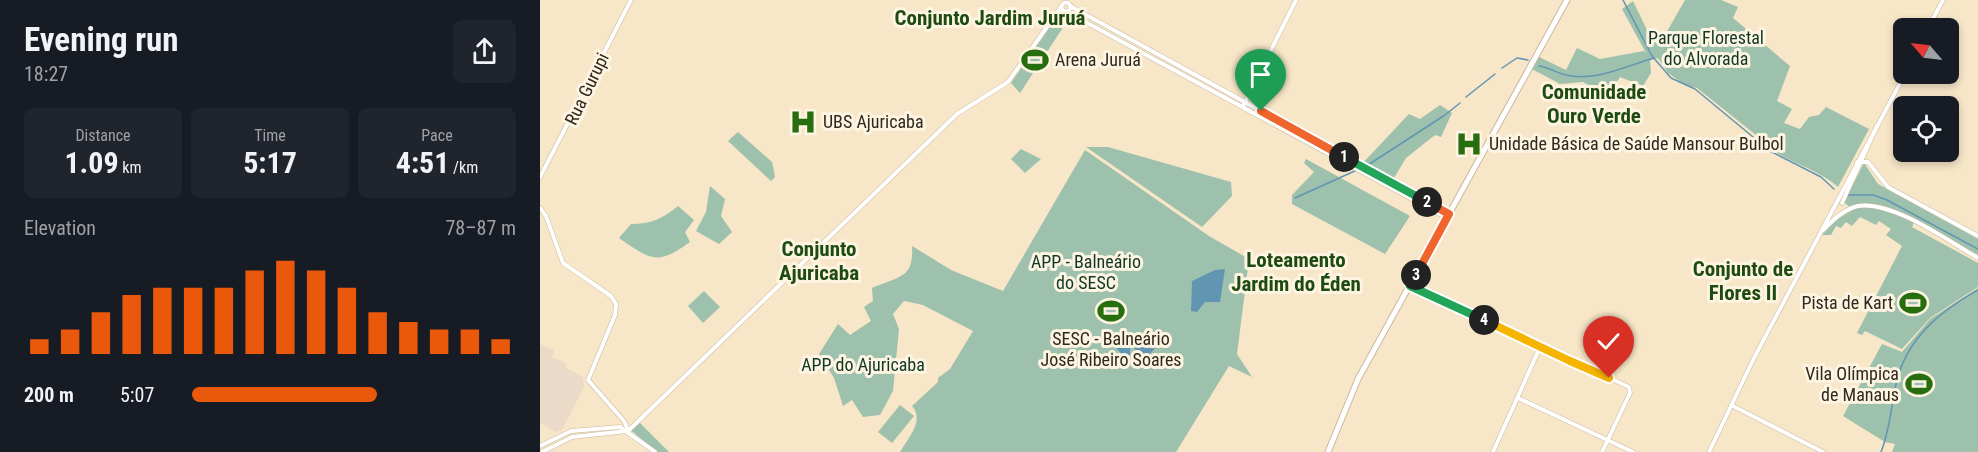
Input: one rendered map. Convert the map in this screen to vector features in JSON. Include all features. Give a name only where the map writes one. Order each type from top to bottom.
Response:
[{"type":"main road","points":[[1328,452],[1358,379],[1567,0]]},
{"type":"street","name":"Rua Gurupi","points":[[540,177],[559,146],[631,0]]},
{"type":"street","points":[[1244,104],[1296,0]]},
{"type":"street","points":[[1933,18],[1943,0]]},
{"type":"street","points":[[542,452],[572,437],[628,431],[957,114],[1008,82],[1065,3],[1448,216]]},
{"type":"street","points":[[1053,18],[1066,12],[1070,6]]},
{"type":"street","points":[[1061,7],[1066,12],[1244,104]]},
{"type":"street","points":[[1842,203],[1856,163],[1900,84]]},
{"type":"street","points":[[1709,452],[1819,235],[1863,161],[1880,120]]},
{"type":"street","points":[[1856,163],[1863,161],[1870,163],[1878,177],[1888,187],[1978,236]]},
{"type":"street","points":[[1841,196],[1842,203],[1851,209]]},
{"type":"street","points":[[1819,235],[1836,217],[1851,209],[1867,206],[1889,210],[1978,258]]},
{"type":"street","points":[[540,208],[546,216],[563,263],[607,293],[616,304],[615,315],[588,380],[624,421],[628,431]]},
{"type":"street","points":[[1410,286],[1629,387],[1630,393],[1602,452]]},
{"type":"street","points":[[1493,452],[1540,347]]},
{"type":"street","points":[[1518,398],[1633,452]]},
{"type":"street","points":[[1731,405],[1823,452]]},
{"type":"street","points":[[540,446],[571,432],[618,427],[628,431],[655,452]]},
{"type":"shaded area","points":[[540,344],[554,350],[552,357],[566,363],[566,368],[583,377],[584,387],[562,430],[556,432],[540,423]]},
{"type":"green space","name":"Parque Florestal do Alvorada","points":[[1685,0],[1721,0],[1738,7],[1733,18],[1790,66],[1777,101],[1792,109],[1784,123],[1800,129],[1809,117],[1819,115],[1826,107],[1869,129],[1838,187],[1818,173],[1785,158],[1765,144],[1697,88],[1685,85],[1668,73],[1658,58],[1650,60],[1651,73],[1643,86],[1620,77],[1612,90],[1604,87],[1601,92],[1583,82],[1560,84],[1532,69],[1539,57],[1566,70],[1577,48],[1600,59],[1644,51],[1646,53],[1622,9],[1633,1],[1649,34],[1662,40]]},
{"type":"green space","points":[[1054,21],[1064,26],[1020,93],[1011,83]]},
{"type":"green space","points":[[1440,105],[1452,113],[1441,137],[1435,135],[1406,158],[1391,183],[1360,166],[1409,114],[1420,119]]},
{"type":"green space","points":[[738,132],[772,162],[775,177],[771,181],[728,141]]},
{"type":"green space","points":[[1086,147],[1108,147],[1231,182],[1232,196],[1202,227]]},
{"type":"green space","points":[[1021,149],[1041,159],[1025,173],[1011,159]]},
{"type":"green space","name":"SESC - Balneário José Ribeiro Soares","points":[[1085,150],[1209,236],[1249,259],[1237,354],[1252,377],[1229,366],[1176,452],[900,452],[916,423],[916,411],[912,406],[938,382],[938,378],[950,369],[973,331],[923,305],[904,301],[893,314],[899,329],[893,391],[880,415],[863,417],[852,400],[843,406],[834,378],[819,354],[838,324],[850,335],[871,321],[864,307],[873,301],[872,288],[897,278],[907,271],[912,257],[912,246],[951,270],[1003,291]]},
{"type":"green space","points":[[1306,159],[1410,216],[1385,254],[1292,204],[1292,195],[1314,172],[1304,163]]},
{"type":"green space","name":"Pista de Kart","points":[[1864,163],[1878,184],[1978,239],[1978,255],[1915,220],[1912,227],[1978,263],[1978,287],[1930,318],[1902,349],[1865,331],[1862,335],[1857,333],[1902,246],[1886,235],[1891,229],[1879,221],[1876,225],[1860,217],[1852,226],[1846,222],[1841,228],[1836,226],[1831,235],[1822,235],[1836,220],[1853,210],[1844,202]]},
{"type":"green space","points":[[710,186],[725,199],[721,216],[732,232],[719,244],[696,231],[706,212]]},
{"type":"green space","points":[[678,206],[694,220],[685,232],[690,242],[679,250],[669,255],[654,257],[639,251],[619,238],[631,224],[656,220]]},
{"type":"green space","name":"Vila Olímpica de Manaus","points":[[1978,288],[1978,452],[1892,452],[1895,444],[1885,442],[1843,416],[1882,344],[1902,352],[1930,319]]},
{"type":"green space","points":[[704,291],[720,307],[703,323],[688,306]]},
{"type":"green space","points":[[900,405],[914,416],[892,443],[878,432]]},
{"type":"green space","points":[[637,420],[669,452],[657,452],[628,428]]},
{"type":"water","points":[[1225,269],[1220,302],[1205,302],[1197,312],[1191,311],[1192,281],[1215,270]]},
{"type":"water","points":[[1130,332],[1140,340],[1146,336],[1157,346],[1147,357],[1141,352],[1138,355],[1133,346],[1130,347],[1130,355],[1124,356],[1115,347]]},
{"type":"waterway","points":[[1623,0],[1652,56],[1671,78],[1695,89],[1770,151],[1821,177],[1834,189]]},
{"type":"waterway","points":[[1502,68],[1517,58],[1528,60]]},
{"type":"waterway","points":[[1539,66],[1577,77],[1599,75],[1654,58]]},
{"type":"waterway","points":[[1466,97],[1495,74]]},
{"type":"waterway","points":[[1295,198],[1368,165],[1460,103]]},
{"type":"waterway","points":[[1848,195],[1873,195],[1887,200],[1978,249]]},
{"type":"waterway","points":[[1881,452],[1896,384],[1908,353],[1926,328],[1950,308],[1978,290]]},
{"type":"place","name":"Arena Juruá","points":[[1035,60]]},
{"type":"place","name":"UBS Ajuricaba","points":[[803,122]]},
{"type":"place","name":"Unidade Básica de Saúde Mansour Bulbol","points":[[1469,144]]},
{"type":"place","name":"Pista de Kart","points":[[1913,303]]},
{"type":"place","name":"SESC - Balneário José Ribeiro Soares","points":[[1111,311]]},
{"type":"place","name":"Vila Olímpica de Manaus","points":[[1919,384]]},
{"type":"district","name":"Conjunto Jardim Juruá","points":[[990,18]]},
{"type":"district","name":"Comunidade Ouro Verde","points":[[1594,104]]},
{"type":"district","name":"Conjunto Ajuricaba","points":[[819,261]]},
{"type":"district","name":"Loteamento Jardim do Éden","points":[[1296,272]]},
{"type":"district","name":"Conjunto de Flores II","points":[[1743,281]]},
{"type":"route","points":[[1261,111],[1449,214],[1410,286],[1609,378]]},
{"type":"park label","name":"APP - Balneário do SESC","points":[[1086,272]]},
{"type":"park label","name":"APP do Ajuricaba","points":[[863,365]]}]
